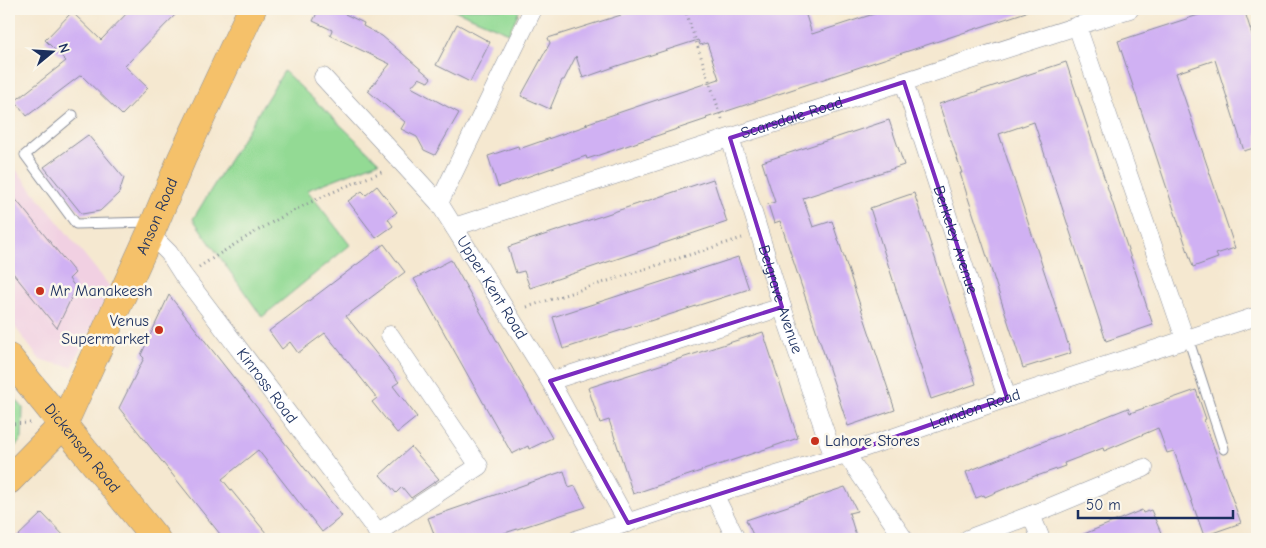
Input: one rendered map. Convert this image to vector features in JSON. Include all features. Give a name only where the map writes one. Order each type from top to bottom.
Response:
[{"type":"highway","name":"Anson Road","points":[[9,480],[63,425],[153,228],[182,158],[252,9]]},
{"type":"highway","name":"Dickenson Road","points":[[9,358],[156,539]]},
{"type":"street","points":[[439,203],[533,9]]},
{"type":"street","name":"Scarsdale Road","points":[[454,228],[1077,26],[1118,10]]},
{"type":"street","points":[[1077,26],[1186,339]]},
{"type":"street","name":"Upper Kent Road","points":[[323,77],[439,203],[550,381],[628,523]]},
{"type":"street","name":"Berkeley Avenue","points":[[904,82],[1007,398]]},
{"type":"street","name":"Belgrave Avenue","points":[[729,138],[782,307],[840,456],[904,539]]},
{"type":"street","name":"Kinross Road","points":[[153,228],[183,275],[380,536]]},
{"type":"street","points":[[550,381],[782,307]]},
{"type":"street","name":"Laindon Road","points":[[579,539],[714,494],[840,456],[1007,398],[1257,316]]},
{"type":"street","points":[[380,536],[479,466],[390,335]]},
{"type":"street","points":[[968,539],[1144,468]]},
{"type":"street","points":[[714,494],[736,539]]},
{"type":"street","points":[[1031,515],[1041,539]]},
{"type":"lane","points":[[73,115],[25,155],[76,224],[153,228]]},
{"type":"lane","points":[[1186,339],[1224,449]]},
{"type":"path","points":[[685,9],[729,138]]},
{"type":"path","points":[[199,268],[241,240],[294,210],[341,188],[403,164]]},
{"type":"path","points":[[508,313],[760,233]]},
{"type":"highlighted area","points":[[904,82],[1007,398],[846,454],[628,523],[550,381],[782,307],[730,138]]},
{"type":"shaded area","points":[[9,161],[111,288],[72,367],[40,360],[9,319]]},
{"type":"green space","points":[[452,9],[520,9],[509,33]]},
{"type":"green space","points":[[284,71],[379,162],[307,190],[350,245],[262,317],[193,219]]},
{"type":"green space","points":[[9,390],[23,408],[22,439],[9,453]]},
{"type":"building","points":[[131,9],[181,9],[125,66],[148,88],[122,115],[81,75],[27,116],[15,101],[66,61],[45,40],[72,12],[101,40]]},
{"type":"building","points":[[319,9],[347,9],[345,14],[364,23],[363,26],[382,36],[431,78],[428,82],[419,78],[411,87],[459,113],[435,155],[424,150],[417,137],[401,129],[405,122],[368,91],[390,64],[330,35],[332,30],[313,21]]},
{"type":"building","points":[[640,9],[804,9],[812,34],[889,9],[1026,9],[1026,12],[587,159],[586,156],[498,187],[488,156],[518,146],[519,149],[588,125],[585,124],[719,79],[707,43],[700,45],[698,40],[583,78],[576,56],[564,80],[562,80],[550,109],[521,96],[550,43],[548,38]]},
{"type":"building","points":[[1217,9],[1244,9],[1257,50],[1257,147],[1244,151],[1215,60],[1176,73],[1235,248],[1216,254],[1218,258],[1193,267],[1118,41]]},
{"type":"building","points":[[457,24],[490,42],[470,82],[436,65]]},
{"type":"building","points":[[1066,62],[1153,325],[1106,341],[1034,122],[999,134],[1071,353],[1023,368],[939,104]]},
{"type":"building","points":[[889,120],[904,165],[803,198],[813,227],[832,221],[895,410],[848,426],[780,221],[774,223],[768,204],[775,202],[762,162]]},
{"type":"building","points":[[88,135],[124,178],[119,193],[100,211],[82,214],[44,167]]},
{"type":"building","points":[[713,179],[727,222],[530,288],[524,271],[516,273],[508,247]]},
{"type":"building","points":[[377,186],[397,212],[388,219],[393,226],[376,238],[348,201],[362,191],[366,195]]},
{"type":"building","points":[[9,191],[75,273],[69,279],[76,288],[57,328],[9,268]]},
{"type":"building","points":[[914,193],[976,384],[931,399],[870,208]]},
{"type":"building","points":[[384,244],[405,272],[346,316],[399,382],[393,386],[417,417],[397,433],[372,402],[377,398],[325,333],[298,353],[290,342],[282,349],[269,331]]},
{"type":"building","points":[[738,257],[749,289],[563,349],[553,317]]},
{"type":"building","points":[[451,260],[552,438],[529,449],[528,446],[512,454],[414,279]]},
{"type":"building","points":[[169,295],[342,516],[322,532],[258,450],[222,479],[271,539],[224,539],[119,408],[144,358],[141,355]]},
{"type":"building","points":[[763,332],[798,438],[633,494],[609,420],[600,423],[588,388]]},
{"type":"building","points":[[1196,390],[1206,419],[1204,420],[1241,523],[1204,536],[1174,451],[1167,453],[1158,428],[1104,451],[1103,448],[1064,463],[1065,466],[1037,475],[985,497],[984,495],[976,498],[966,472],[1128,408],[1130,413]]},
{"type":"building","points":[[411,447],[439,479],[411,498],[402,487],[396,493],[380,475]]},
{"type":"building","points":[[564,471],[569,488],[575,486],[586,507],[486,539],[436,539],[428,518]]},
{"type":"building","points":[[845,487],[857,511],[849,513],[857,539],[755,539],[746,520]]},
{"type":"building","points":[[1142,510],[1143,513],[1151,510],[1162,535],[1151,539],[1072,539]]},
{"type":"building","points":[[42,513],[67,539],[15,539]]},
{"type":"place","name":"Mr Manakeesh","points":[[40,291]]},
{"type":"place","name":"Venus Supermarket","points":[[159,330]]},
{"type":"place","name":"Lahore Stores","points":[[815,441]]}]
